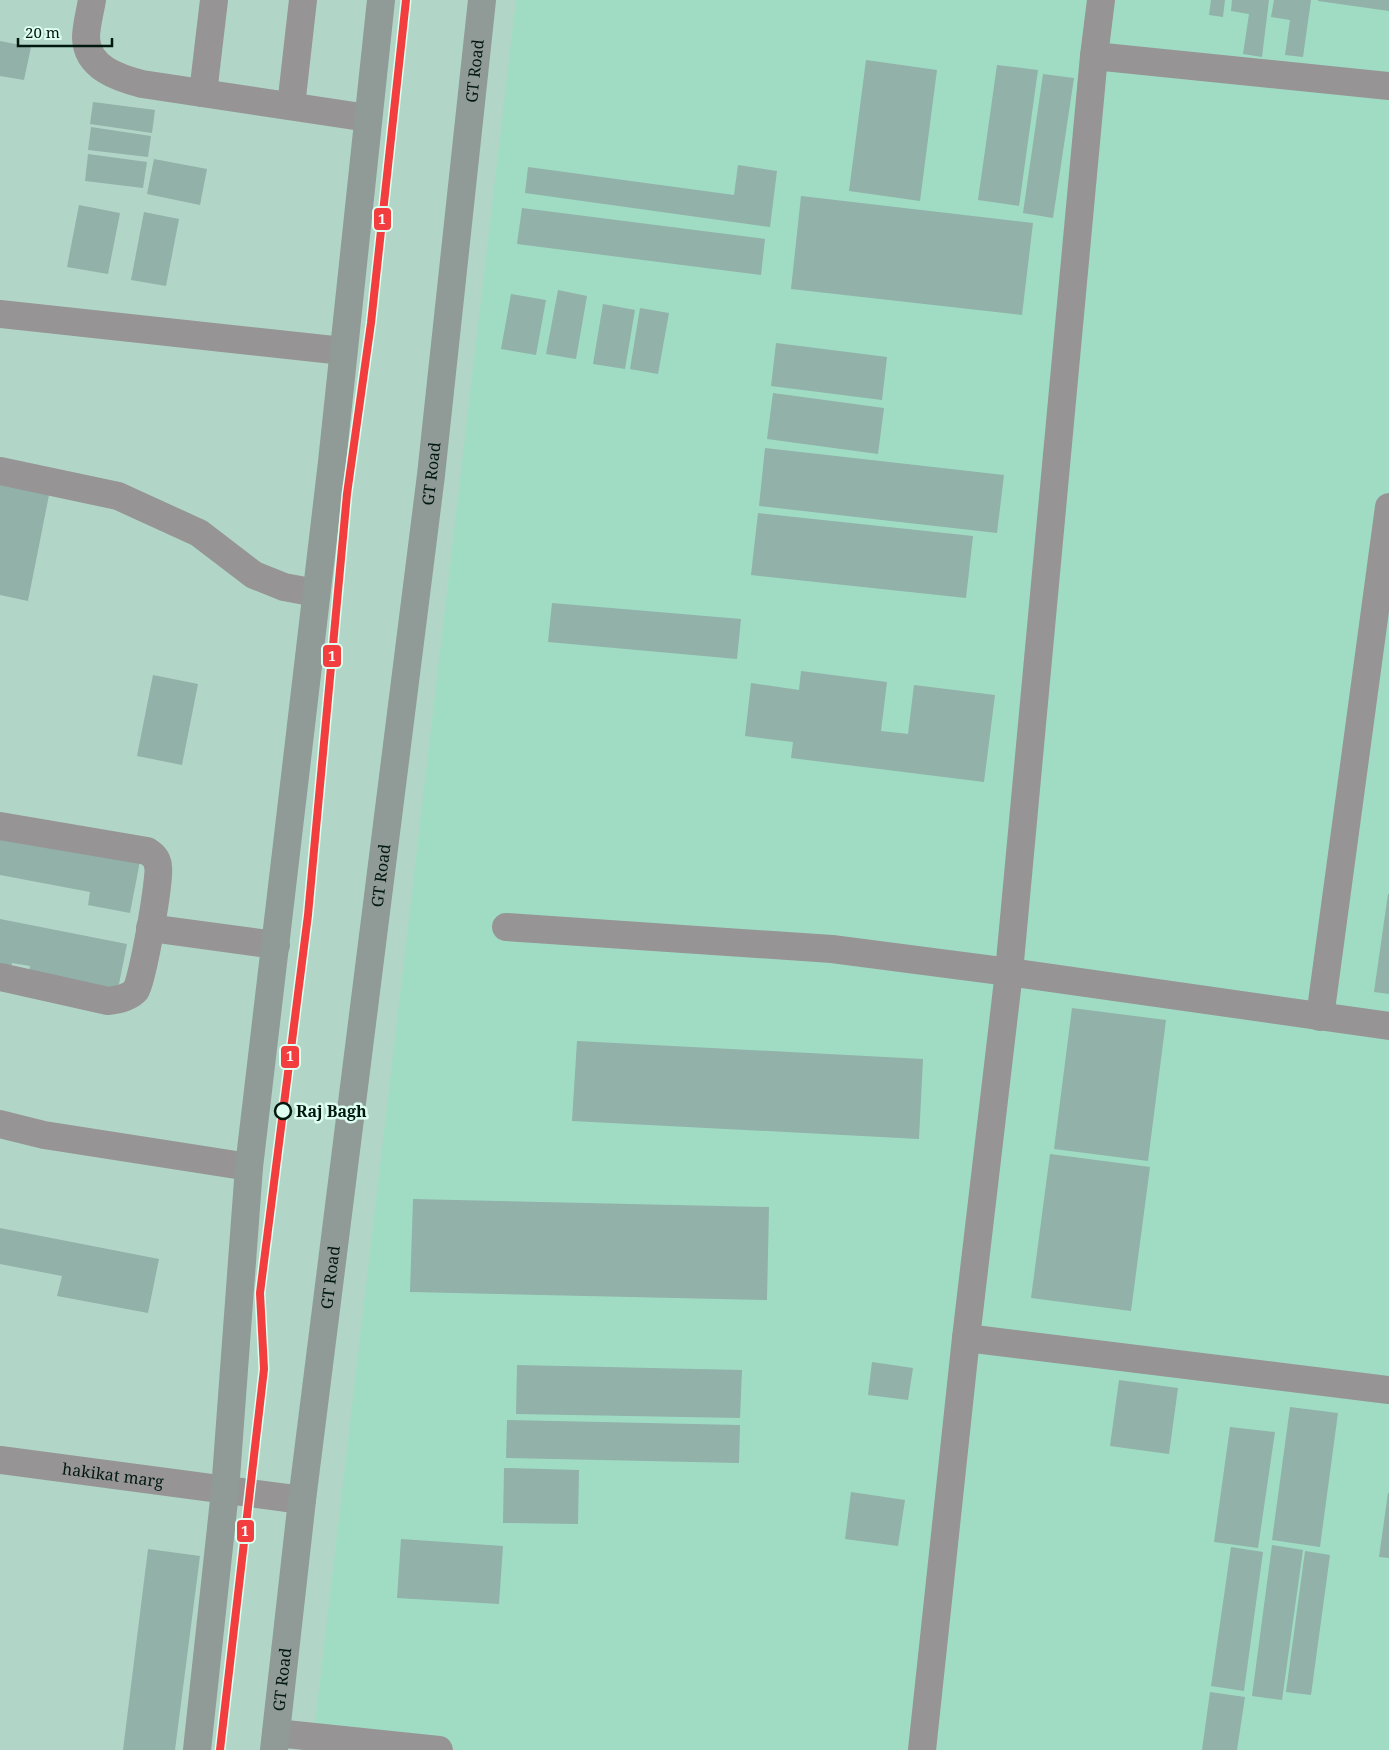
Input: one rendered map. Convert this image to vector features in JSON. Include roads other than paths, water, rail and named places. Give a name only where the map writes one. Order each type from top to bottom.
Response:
[{"type":"highway","points":[[197,1750],[225,1491],[249,1168],[316,593],[381,0]]},
{"type":"highway","name":"GT Road","points":[[275,1741],[302,1500],[432,476],[482,0]]},
{"type":"street","points":[[92,0],[86,39],[91,56],[100,66],[119,78],[142,84],[368,118]]},
{"type":"street","points":[[203,93],[214,0]]},
{"type":"street","points":[[291,106],[303,0]]},
{"type":"street","points":[[922,1750],[966,1338],[1009,972],[1094,56],[1102,0]]},
{"type":"street","points":[[1094,56],[1389,86]]},
{"type":"street","points":[[0,314],[343,351]]},
{"type":"street","points":[[0,471],[118,496],[199,533],[254,575],[284,587],[316,593]]},
{"type":"street","points":[[1320,1016],[1389,507]]},
{"type":"street","points":[[0,826],[147,851],[155,857],[159,868],[142,974],[136,990],[120,1000],[108,1001],[0,977]]},
{"type":"street","points":[[506,926],[832,950],[1009,972],[1389,1026]]},
{"type":"street","points":[[150,928],[276,945]]},
{"type":"street","points":[[0,1124],[44,1134],[249,1168]]},
{"type":"street","points":[[966,1338],[1389,1390]]},
{"type":"street","name":"hakikat marg","points":[[0,1460],[302,1500]]},
{"type":"street","points":[[275,1741],[439,1750]]},
{"type":"place","name":"Raj Bagh","points":[[283,1111]]}]
